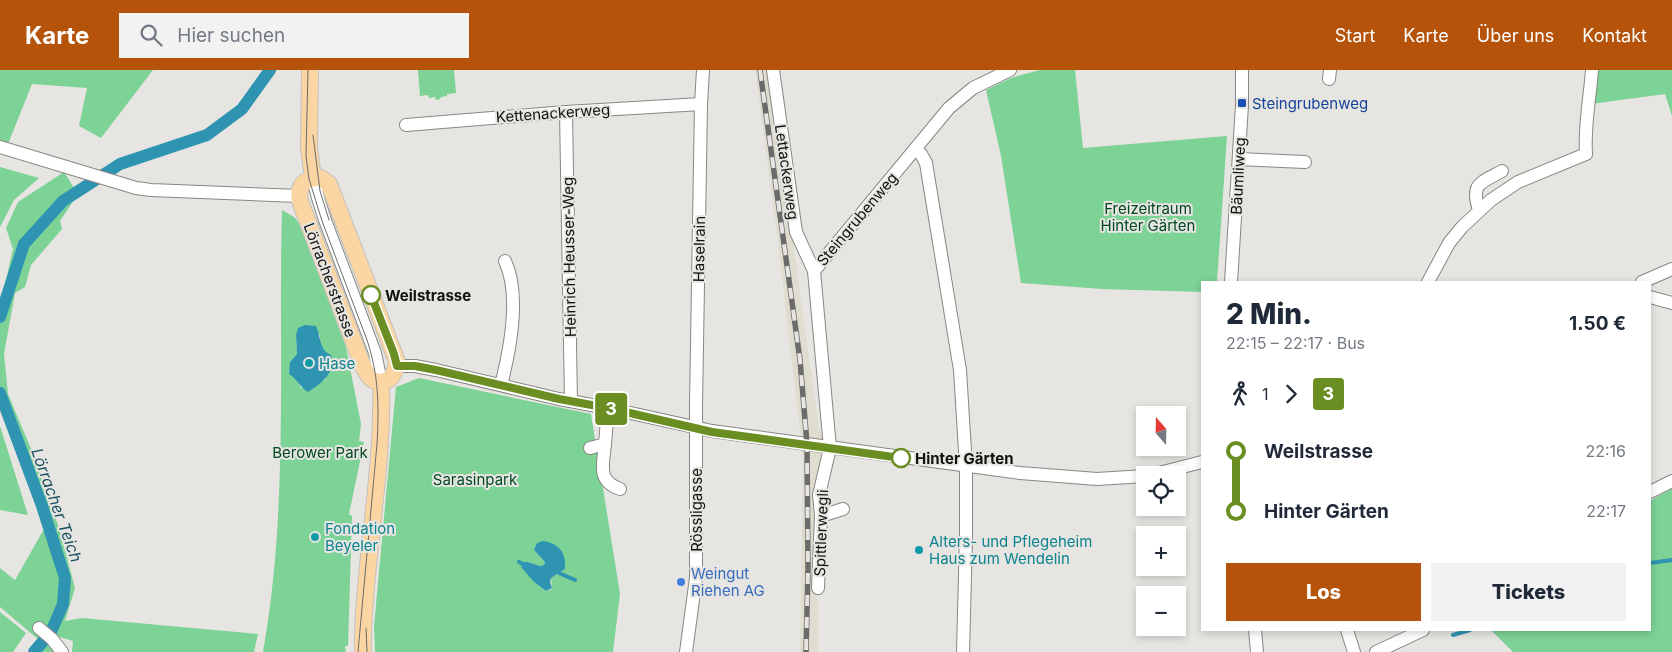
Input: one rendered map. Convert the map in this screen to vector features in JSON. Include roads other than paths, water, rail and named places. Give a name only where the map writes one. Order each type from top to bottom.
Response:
[{"type":"main road","points":[[310,70],[309,148],[313,178]]},
{"type":"main road","points":[[299,196],[301,186],[313,178],[320,178],[329,184],[397,366],[389,380],[381,382],[382,401],[365,601],[363,652]]},
{"type":"main road","name":"Lörracherstrasse","points":[[299,196],[363,366],[368,376],[381,382]]},
{"type":"street","name":"Haselrain","points":[[696,428],[703,70]]},
{"type":"street","name":"Lettackerweg","points":[[773,70],[796,232],[814,271]]},
{"type":"street","name":"Steingrubenweg","points":[[830,448],[814,271],[949,108],[974,88],[1010,70]]},
{"type":"street","name":"Bäumliweg","points":[[1231,281],[1239,159],[1242,70]]},
{"type":"street","points":[[1429,281],[1449,243],[1462,227],[1490,200],[1518,182],[1586,154],[1586,122],[1592,70]]},
{"type":"street","name":"Kettenackerweg","points":[[406,124],[701,104]]},
{"type":"street","name":"Heinrich Heusser-Weg","points":[[566,112],[571,401]]},
{"type":"street","points":[[0,147],[136,188],[299,196]]},
{"type":"street","points":[[915,149],[921,154],[926,163],[960,370],[966,467],[964,652]]},
{"type":"street","points":[[1239,159],[1305,162]]},
{"type":"street","points":[[1479,210],[1475,199],[1478,187],[1502,172]]},
{"type":"street","points":[[313,178],[323,213],[375,353],[381,382]]},
{"type":"street","points":[[501,385],[512,328],[512,283],[510,272],[505,262]]},
{"type":"street","points":[[1644,281],[1672,269]]},
{"type":"street","points":[[1651,297],[1672,303]]},
{"type":"street","points":[[397,366],[415,366],[696,428],[1020,473],[1097,479],[1136,477]]},
{"type":"street","points":[[608,408],[602,467],[605,479],[611,486],[620,489]]},
{"type":"street","name":"Rössligasse","points":[[686,652],[696,578],[696,428]]},
{"type":"street","points":[[590,448],[605,444]]},
{"type":"street","name":"Spittlerwegli","points":[[818,588],[821,516],[819,495],[830,448]]},
{"type":"street","points":[[1186,466],[1201,462]]},
{"type":"street","points":[[1651,492],[1672,481]]},
{"type":"street","points":[[821,516],[843,508]]},
{"type":"street","points":[[39,628],[52,639],[62,652]]},
{"type":"street","points":[[1255,631],[1257,652]]},
{"type":"street","points":[[1347,631],[1354,652]]},
{"type":"street","points":[[1376,652],[1421,631]]},
{"type":"water","points":[[305,325],[316,326],[322,347],[331,355],[332,362],[326,377],[308,392],[289,374],[290,362],[297,354],[296,335],[298,328]]},
{"type":"water","points":[[543,541],[554,544],[561,550],[565,563],[565,569],[551,578],[552,588],[546,591],[534,582],[521,567],[524,562],[540,566],[544,565],[545,562],[534,550],[537,543]]},
{"type":"waterway","name":"Lörracher Teich","points":[[0,317],[24,244],[63,201],[120,164],[207,135],[242,109],[270,70]]},
{"type":"waterway","name":"Lörracher Teich","points":[[0,393],[42,506],[65,578],[63,604],[51,632],[34,652]]},
{"type":"waterway","points":[[1651,563],[1672,560]]},
{"type":"waterway","points":[[519,562],[523,564]]},
{"type":"waterway","points":[[559,573],[575,580]]},
{"type":"waterway","points":[[1453,635],[1467,631]]},
{"type":"tram line","points":[[308,70],[306,156],[309,179],[322,221],[367,340],[376,379],[377,444],[358,652]]},
{"type":"tram line","points":[[313,135],[320,191],[329,220]]},
{"type":"tram line","points":[[366,628],[367,652]]},
{"type":"railway","points":[[760,70],[800,360],[807,444],[808,569],[806,652]]},
{"type":"place","name":"Steingrubenweg","points":[[1242,103]]},
{"type":"place","name":"Weilstrasse","points":[[371,295]]},
{"type":"place","name":"Hase","points":[[309,363]]},
{"type":"place","name":"Hinter Gärten","points":[[901,458]]},
{"type":"place","name":"Fondation Beyeler","points":[[315,537]]},
{"type":"place","name":"Alters- und Pflegeheim Haus zum Wendelin","points":[[919,550]]},
{"type":"place","name":"Weingut Riehen AG","points":[[681,582]]},
{"type":"park label","name":"Freizeitraum Hinter Gärten","points":[[1148,216]]},
{"type":"park label","name":"Berower Park","points":[[320,452]]},
{"type":"park label","name":"Sarasinpark","points":[[475,479]]}]
